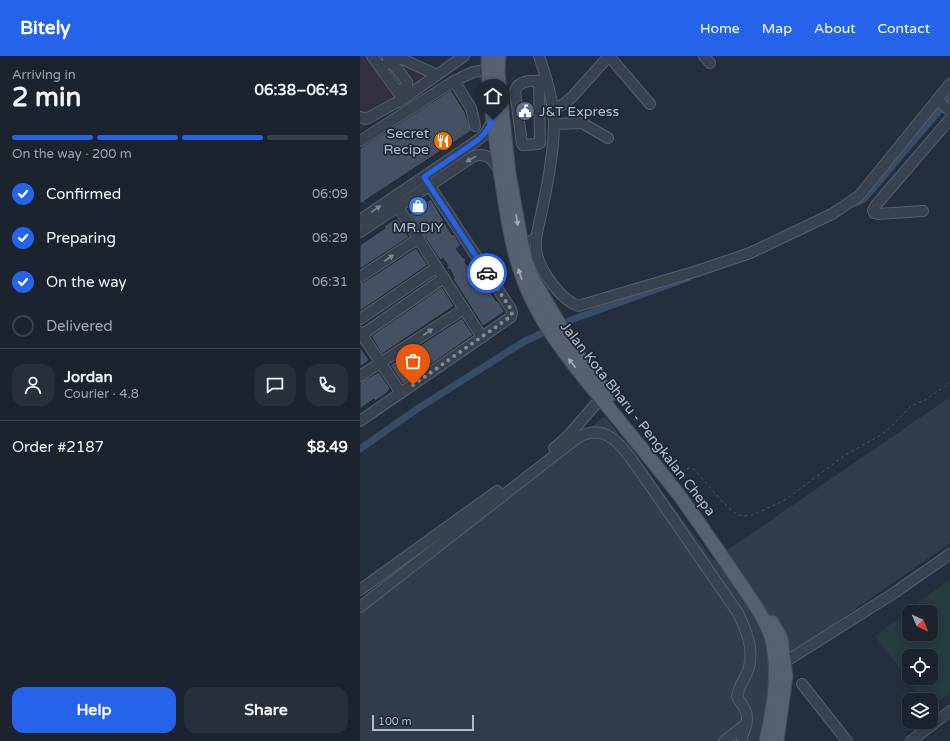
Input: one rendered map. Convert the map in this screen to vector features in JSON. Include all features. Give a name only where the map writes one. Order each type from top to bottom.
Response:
[{"type":"main road","name":"Jalan Kota Bharu - Pengkalan Chepa","points":[[488,56],[493,120],[509,232],[516,261],[523,281],[536,309],[580,358],[674,475],[704,516],[756,595],[781,638],[786,676],[777,741]]},
{"type":"main road","name":"Jalan Kota Bharu - Pengkalan Chepa","points":[[499,56],[498,72],[506,133],[509,173],[525,259],[534,279],[549,304],[558,333],[572,363],[685,504],[749,596],[765,624],[773,644],[776,669],[775,696],[766,741]]},
{"type":"street","points":[[372,56],[400,95]]},
{"type":"street","points":[[360,117],[363,119],[368,118],[400,95],[437,75],[464,56]]},
{"type":"street","points":[[539,56],[543,81],[552,109],[554,124],[546,193],[536,238],[536,251],[541,265],[553,285],[566,299],[578,306],[750,253],[832,214],[855,200],[950,84]]},
{"type":"street","points":[[552,109],[564,104],[572,97],[609,56],[650,104]]},
{"type":"street","points":[[381,68],[389,59],[400,58],[437,75]]},
{"type":"street","points":[[389,59],[407,82],[407,86],[400,95]]},
{"type":"street","points":[[360,141],[454,81],[473,72],[488,70]]},
{"type":"street","points":[[454,81],[471,108],[475,126]]},
{"type":"street","points":[[543,81],[540,143],[524,145],[522,144],[520,131],[515,91],[516,87],[524,82],[543,81]]},
{"type":"street","points":[[938,100],[950,111]]},
{"type":"street","points":[[923,211],[878,214],[874,213],[873,210],[876,204],[950,119]]},
{"type":"street","points":[[360,232],[395,202],[426,181],[478,140],[493,120]]},
{"type":"street","points":[[554,124],[582,123],[608,138]]},
{"type":"street","points":[[506,133],[520,131]]},
{"type":"street","points":[[426,181],[480,154],[490,158],[501,173]]},
{"type":"street","points":[[360,421],[482,337],[510,317],[512,313],[511,309],[426,181]]},
{"type":"street","points":[[360,220],[395,202]]},
{"type":"street","points":[[395,202],[482,337]]},
{"type":"street","points":[[360,277],[418,238]]},
{"type":"street","points":[[522,245],[536,238]]},
{"type":"street","points":[[360,319],[437,267]]},
{"type":"street","points":[[401,393],[361,334],[444,278]]},
{"type":"street","points":[[360,376],[464,309]]},
{"type":"street","points":[[360,590],[489,498],[549,452],[568,436],[601,398]]},
{"type":"street","points":[[360,607],[577,438],[584,434],[593,433],[610,436],[626,452],[738,613],[748,633],[751,651],[750,666],[737,696],[747,715],[742,741]]},
{"type":"street","points":[[785,662],[894,593],[950,554]]},
{"type":"street","points":[[802,684],[847,741]]},
{"type":"street","points":[[911,741],[950,711]]},
{"type":"street","points":[[724,741],[746,724]]},
{"type":"path","points":[[360,196],[366,205]]},
{"type":"path","points":[[674,475],[689,468],[694,469],[732,511],[738,515],[753,515],[785,500],[845,455],[892,426],[911,406],[925,400],[950,383]]},
{"type":"shaded area","points":[[360,56],[408,56],[437,69],[448,56],[471,56],[360,129]]},
{"type":"shaded area","points":[[950,397],[950,543],[770,669],[766,724],[760,741],[360,741],[360,600],[605,416],[713,560]]},
{"type":"green space","points":[[950,579],[950,693],[938,702],[938,693],[918,693],[912,685],[938,685],[938,649],[902,649],[902,672],[875,636],[902,615],[902,641],[938,641],[938,605],[916,605]]},
{"type":"building","points":[[451,90],[465,112],[471,131],[360,204],[360,148]]},
{"type":"building","points":[[431,199],[452,235],[454,234],[461,245],[456,249],[463,258],[466,258],[465,262],[469,268],[474,265],[496,301],[497,300],[504,311],[483,326],[453,279],[454,278],[450,269],[446,270],[448,266],[443,258],[440,260],[409,213]]},
{"type":"building","points":[[395,219],[398,219],[409,237],[360,269],[360,245],[385,228],[384,226]]},
{"type":"building","points":[[416,248],[428,265],[360,311],[360,283],[364,282]]},
{"type":"building","points":[[442,287],[454,306],[382,354],[371,336]]},
{"type":"building","points":[[462,318],[473,335],[403,384],[390,365]]},
{"type":"building","points":[[360,347],[369,360],[360,367]]},
{"type":"building","points":[[379,372],[390,388],[388,392],[375,401],[374,399],[360,409],[360,382]]},
{"type":"waterway","points":[[856,203],[864,199],[950,98]]},
{"type":"waterway","points":[[360,449],[417,409],[525,341],[576,318],[688,278]]},
{"type":"way so far","points":[[413,385],[510,317],[512,313],[511,309],[487,273]]},
{"type":"place","name":"J&T Express","points":[[525,111]]},
{"type":"place","name":"Secret Recipe","points":[[443,141]]},
{"type":"place","name":"MR.DIY","points":[[418,206]]},
{"type":"route","points":[[487,273],[424,177],[478,140],[493,120]]}]
